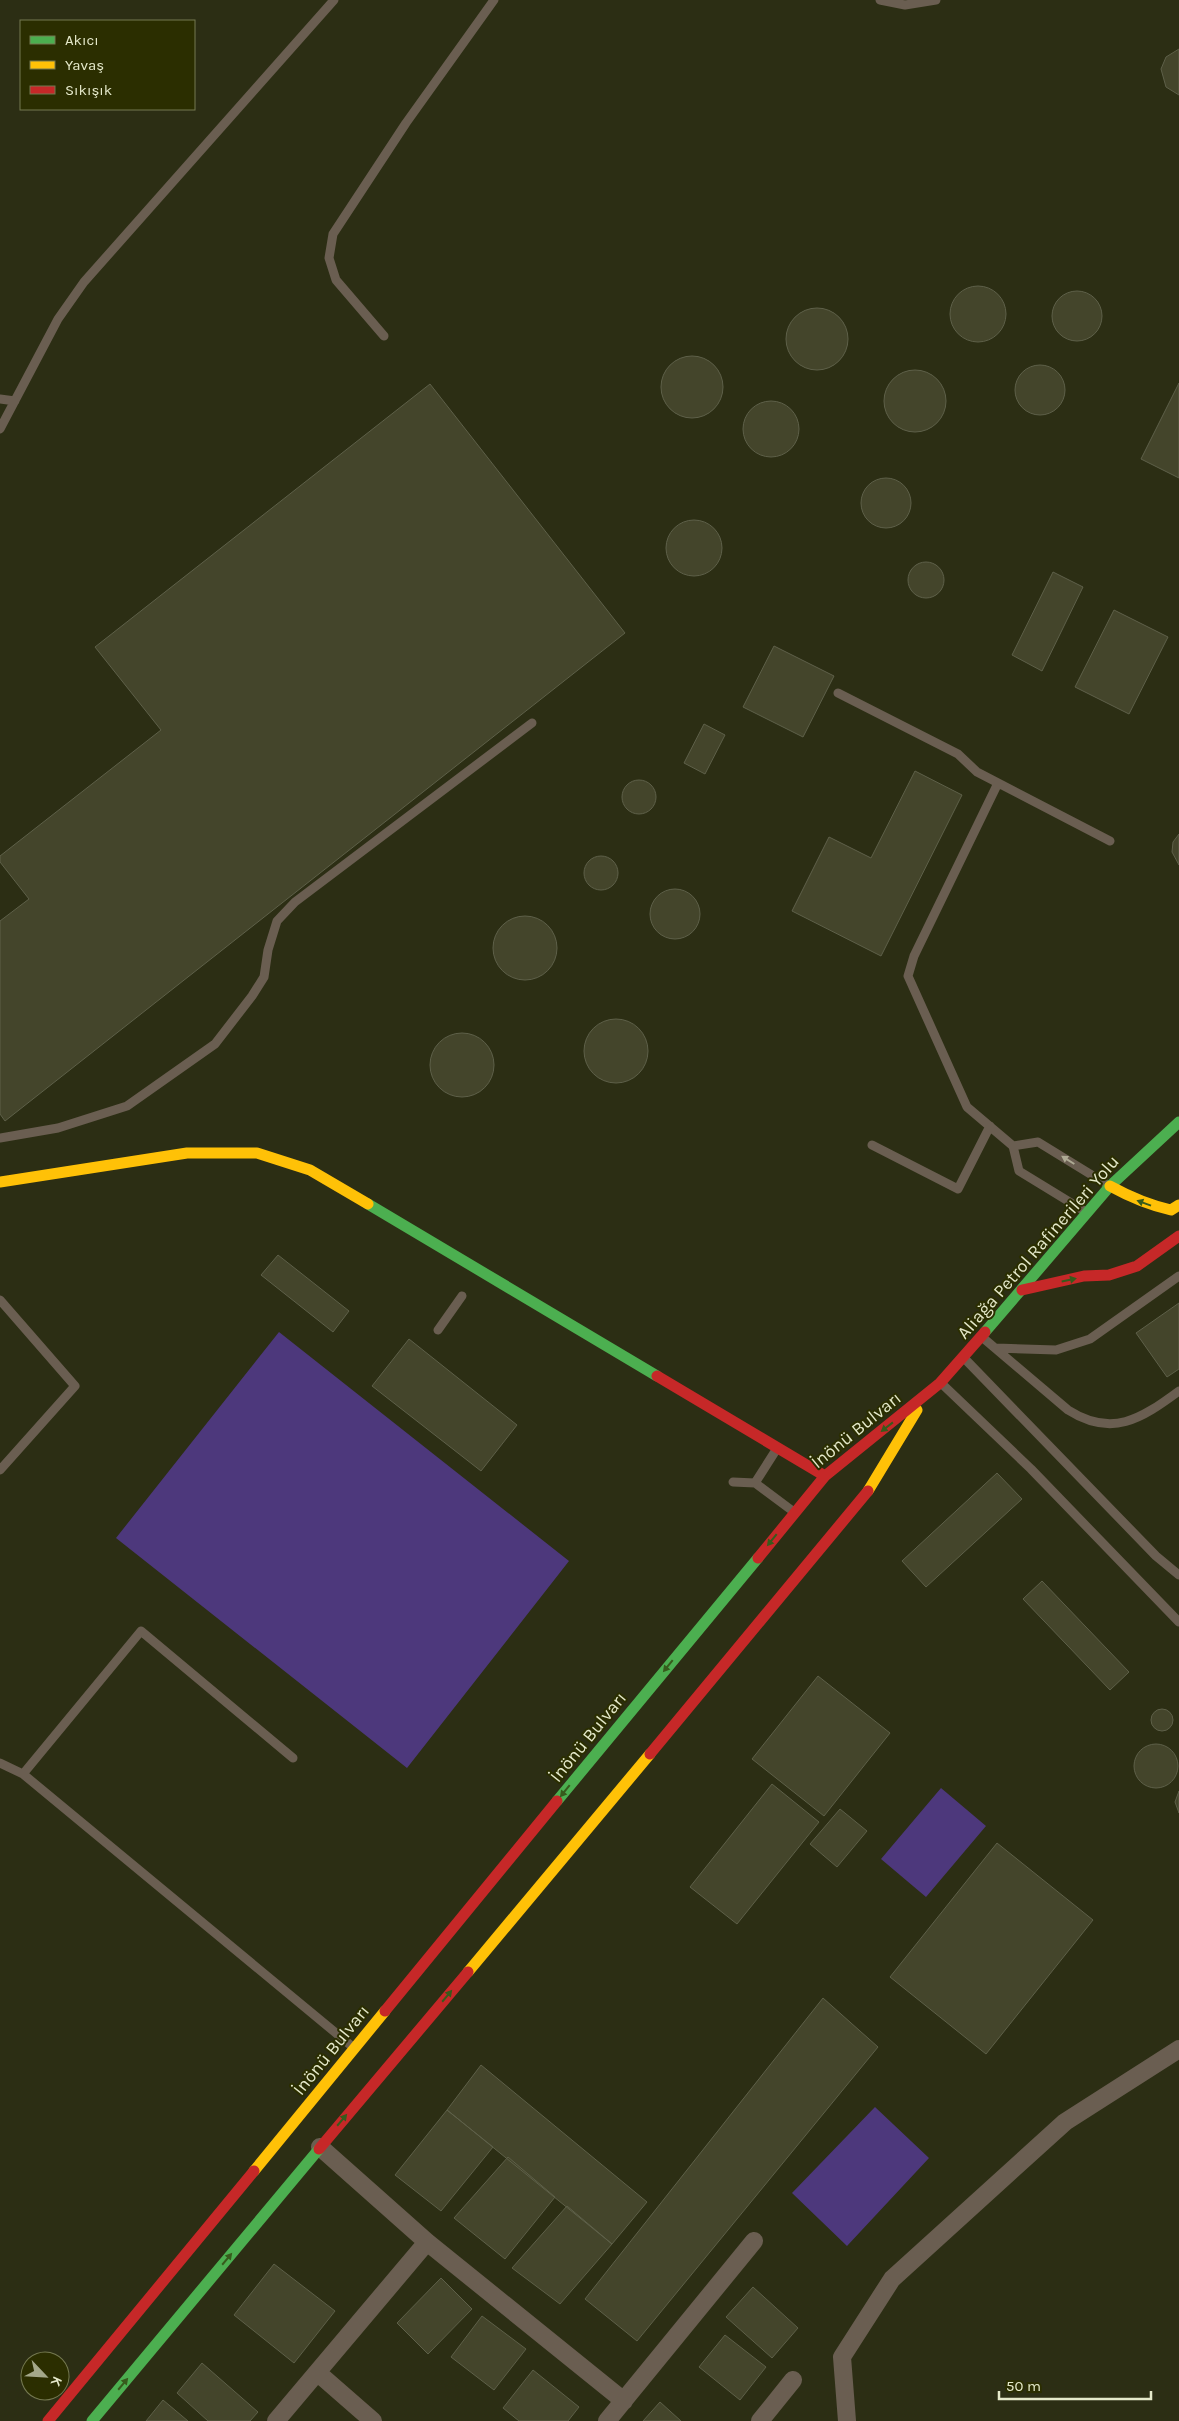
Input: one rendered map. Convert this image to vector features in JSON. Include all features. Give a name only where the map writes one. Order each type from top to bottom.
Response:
[{"type":"street","name":"Aliağa Petrol Rafinerileri Yolu","points":[[925,1397],[964,1357],[1110,1186],[1179,1122]]},
{"type":"street","points":[[0,1182],[188,1153],[257,1153],[310,1170],[825,1476]]},
{"type":"street","points":[[1110,1186],[1140,1202],[1153,1206],[1171,1210],[1179,1204]]},
{"type":"street","points":[[1022,1290],[1084,1276],[1109,1275],[1137,1266],[1179,1236]]},
{"type":"street","name":"İnönü Bulvarı","points":[[48,2421],[825,1476],[925,1397]]},
{"type":"street","name":"İnönü Bulvarı","points":[[92,2421],[863,1499],[925,1397]]},
{"type":"street","points":[[847,2421],[842,2358],[892,2278],[1065,2122],[1179,2049]]},
{"type":"street","points":[[320,2147],[427,2242],[624,2401]]},
{"type":"street","points":[[608,2421],[754,2241]]},
{"type":"street","points":[[276,2421],[427,2242]]},
{"type":"street","points":[[318,2373],[373,2421]]},
{"type":"street","points":[[760,2421],[793,2380]]},
{"type":"lane","points":[[0,429],[58,319],[84,282],[334,0]]},
{"type":"lane","points":[[384,336],[336,280],[329,258],[333,234],[406,123],[494,0]]},
{"type":"lane","points":[[880,0],[905,5],[936,0]]},
{"type":"lane","points":[[0,398],[15,400]]},
{"type":"lane","points":[[838,693],[958,754],[977,772],[1110,841]]},
{"type":"lane","points":[[0,1138],[58,1128],[127,1106],[215,1044],[252,996],[264,977],[268,950],[277,921],[283,914],[295,902],[532,723]]},
{"type":"lane","points":[[998,783],[914,956],[908,976],[967,1107],[1013,1146],[1018,1172],[1088,1214]]},
{"type":"lane","points":[[872,1145],[958,1189],[990,1126]]},
{"type":"lane","points":[[1013,1146],[1038,1142],[1110,1186]]},
{"type":"lane","points":[[996,1348],[1056,1350],[1090,1339],[1179,1276]]},
{"type":"lane","points":[[438,1330],[462,1296]]},
{"type":"lane","points":[[0,1300],[75,1386],[0,1470]]},
{"type":"lane","points":[[982,1336],[1068,1410],[1084,1419],[1102,1425],[1116,1424],[1136,1418],[1156,1408],[1179,1391]]},
{"type":"lane","points":[[964,1357],[1156,1556],[1179,1575]]},
{"type":"lane","points":[[940,1383],[1031,1469],[1179,1622]]},
{"type":"lane","points":[[755,1483],[778,1448]]},
{"type":"lane","points":[[733,1482],[755,1483],[795,1512]]},
{"type":"lane","points":[[23,1774],[141,1631],[293,1758]]},
{"type":"lane","points":[[0,1763],[23,1774],[354,2049]]},
{"type":"shaded area","points":[[279,1332],[569,1561],[407,1768],[116,1538]]},
{"type":"shaded area","points":[[941,1788],[986,1826],[926,1897],[881,1859]]},
{"type":"shaded area","points":[[875,2107],[929,2158],[847,2246],[792,2193]]},
{"type":"building","points":[[1179,49],[1179,95],[1166,87],[1161,69],[1166,57]]},
{"type":"building","points":[[973,286],[983,286],[998,294],[1004,303],[1006,314],[1004,325],[998,334],[983,342],[973,342],[962,337],[955,330],[950,319],[950,309],[955,298],[962,291]]},
{"type":"building","points":[[1072,291],[1082,291],[1095,298],[1102,311],[1102,321],[1095,334],[1082,341],[1072,341],[1063,337],[1056,330],[1052,321],[1052,311],[1056,302],[1063,295]]},
{"type":"building","points":[[811,308],[823,308],[839,317],[846,327],[848,339],[846,351],[839,361],[823,370],[811,370],[800,365],[791,356],[786,345],[786,333],[791,322],[800,313]]},
{"type":"building","points":[[686,356],[698,356],[714,365],[721,375],[723,387],[721,399],[714,409],[698,418],[686,418],[675,413],[666,404],[661,393],[661,381],[666,370],[675,361]]},
{"type":"building","points":[[1035,365],[1045,365],[1058,372],[1065,385],[1065,395],[1058,408],[1045,415],[1035,415],[1026,411],[1019,404],[1015,395],[1015,385],[1019,376],[1026,369]]},
{"type":"building","points":[[909,370],[921,370],[937,379],[944,389],[946,401],[944,413],[937,423],[921,432],[909,432],[898,427],[889,418],[884,407],[884,395],[889,384],[898,375]]},
{"type":"building","points":[[1179,383],[1179,478],[1141,459]]},
{"type":"building","points":[[430,384],[625,633],[5,1121],[0,1114],[0,921],[29,899],[0,862],[0,856],[161,730],[95,647]]},
{"type":"building","points":[[765,401],[777,401],[791,409],[799,423],[797,440],[791,449],[777,457],[765,457],[755,452],[748,445],[743,435],[743,423],[748,413],[755,406]]},
{"type":"building","points":[[881,478],[891,478],[904,485],[911,498],[911,508],[904,521],[891,528],[881,528],[872,524],[865,517],[861,508],[861,498],[865,489],[872,482]]},
{"type":"building","points":[[694,520],[705,522],[714,528],[720,537],[722,548],[720,559],[714,568],[705,574],[694,576],[683,574],[674,568],[668,559],[666,548],[668,537],[674,528],[683,522]]},
{"type":"building","points":[[926,562],[933,563],[939,567],[943,573],[943,587],[939,593],[933,597],[926,598],[919,597],[913,593],[909,587],[908,580],[909,573],[913,567],[919,563]]},
{"type":"building","points":[[1053,572],[1083,587],[1042,671],[1012,655]]},
{"type":"building","points":[[1114,610],[1168,637],[1129,714],[1075,687]]},
{"type":"building","points":[[774,646],[834,676],[803,737],[743,707]]},
{"type":"building","points":[[704,724],[725,735],[705,774],[684,763]]},
{"type":"building","points":[[915,771],[962,795],[881,956],[792,911],[829,837],[871,858]]},
{"type":"building","points":[[639,780],[646,781],[651,785],[655,790],[655,804],[651,809],[646,813],[639,814],[632,813],[627,809],[623,804],[622,797],[623,790],[627,785],[632,781]]},
{"type":"building","points":[[1179,834],[1179,865],[1172,852],[1173,842]]},
{"type":"building","points":[[601,856],[608,857],[613,861],[617,866],[617,880],[613,885],[608,889],[601,890],[594,889],[589,885],[585,880],[584,873],[585,866],[589,861],[594,857]]},
{"type":"building","points":[[675,889],[693,896],[700,914],[693,932],[675,939],[657,932],[650,914],[657,896]]},
{"type":"building","points":[[525,916],[537,918],[548,925],[555,936],[557,948],[555,960],[548,971],[537,978],[525,980],[513,978],[502,971],[495,960],[493,948],[495,936],[502,925],[513,918]]},
{"type":"building","points":[[616,1019],[634,1024],[639,1028],[643,1033],[648,1051],[643,1069],[639,1074],[634,1078],[616,1083],[598,1078],[593,1074],[589,1069],[584,1051],[589,1033],[593,1028],[598,1024]]},
{"type":"building","points":[[462,1033],[474,1035],[485,1042],[492,1053],[494,1065],[492,1077],[485,1088],[474,1095],[462,1097],[450,1095],[439,1088],[432,1077],[430,1065],[432,1053],[439,1042],[450,1035]]},
{"type":"building","points":[[278,1255],[349,1311],[333,1332],[261,1275]]},
{"type":"building","points":[[1179,1303],[1179,1369],[1167,1377],[1136,1333]]},
{"type":"building","points":[[409,1339],[517,1425],[481,1471],[372,1386]]},
{"type":"building","points":[[997,1473],[1022,1499],[926,1587],[902,1561]]},
{"type":"building","points":[[1042,1581],[1129,1672],[1110,1690],[1023,1599]]},
{"type":"building","points":[[818,1676],[890,1733],[824,1816],[752,1759]]},
{"type":"building","points":[[1162,1709],[1170,1712],[1173,1720],[1170,1728],[1162,1731],[1154,1728],[1151,1720],[1154,1712]]},
{"type":"building","points":[[1152,1744],[1160,1744],[1172,1750],[1178,1766],[1172,1782],[1160,1788],[1152,1788],[1140,1782],[1134,1770],[1134,1762],[1140,1750]]},
{"type":"building","points":[[772,1784],[819,1822],[737,1924],[690,1887]]},
{"type":"building","points":[[1179,1791],[1179,1813],[1175,1802]]},
{"type":"building","points":[[840,1809],[867,1831],[837,1867],[810,1844]]},
{"type":"building","points":[[997,1843],[1093,1920],[986,2054],[890,1977]]},
{"type":"building","points":[[823,1998],[878,2047],[637,2341],[585,2299]]},
{"type":"building","points":[[481,2065],[647,2202],[612,2244],[447,2110]]},
{"type":"building","points":[[447,2110],[493,2147],[441,2211],[395,2175]]},
{"type":"building","points":[[508,2157],[555,2197],[505,2259],[454,2218]]},
{"type":"building","points":[[567,2206],[612,2244],[560,2304],[512,2268]]},
{"type":"building","points":[[274,2264],[335,2311],[294,2363],[234,2315]]},
{"type":"building","points":[[441,2278],[472,2309],[428,2354],[397,2323]]},
{"type":"building","points":[[753,2287],[798,2328],[772,2358],[726,2317]]},
{"type":"building","points":[[482,2316],[526,2349],[494,2390],[451,2357]]},
{"type":"building","points":[[725,2335],[766,2367],[740,2400],[699,2367]]},
{"type":"building","points":[[202,2363],[258,2412],[250,2421],[208,2421],[177,2393]]},
{"type":"building","points":[[533,2370],[579,2407],[568,2421],[519,2421],[503,2408]]},
{"type":"building","points":[[163,2400],[188,2421],[146,2421]]},
{"type":"building","points":[[660,2402],[681,2421],[643,2421]]},
{"type":"traffic: fast","points":[[985,1332],[1110,1186],[1179,1122]]},
{"type":"traffic: fast","points":[[368,1204],[657,1376]]},
{"type":"traffic: fast","points":[[557,1801],[758,1558]]},
{"type":"traffic: fast","points":[[92,2421],[319,2149]]},
{"type":"traffic: slow","points":[[0,1182],[187,1153],[257,1153],[310,1170],[368,1204]]},
{"type":"traffic: slow","points":[[1110,1186],[1125,1194],[1163,1208],[1171,1210],[1179,1205]]},
{"type":"traffic: slow","points":[[868,1491],[917,1410]]},
{"type":"traffic: slow","points":[[468,1972],[650,1754]]},
{"type":"traffic: slow","points":[[254,2171],[385,2011]]},
{"type":"traffic: jam","points":[[1022,1290],[1084,1276],[1109,1275],[1137,1266],[1179,1236]]},
{"type":"traffic: jam","points":[[758,1558],[825,1476],[940,1383],[985,1332]]},
{"type":"traffic: jam","points":[[657,1376],[825,1476]]},
{"type":"traffic: jam","points":[[650,1754],[868,1491]]},
{"type":"traffic: jam","points":[[385,2011],[557,1801]]},
{"type":"traffic: jam","points":[[319,2149],[468,1972]]},
{"type":"traffic: jam","points":[[48,2421],[254,2171]]}]
